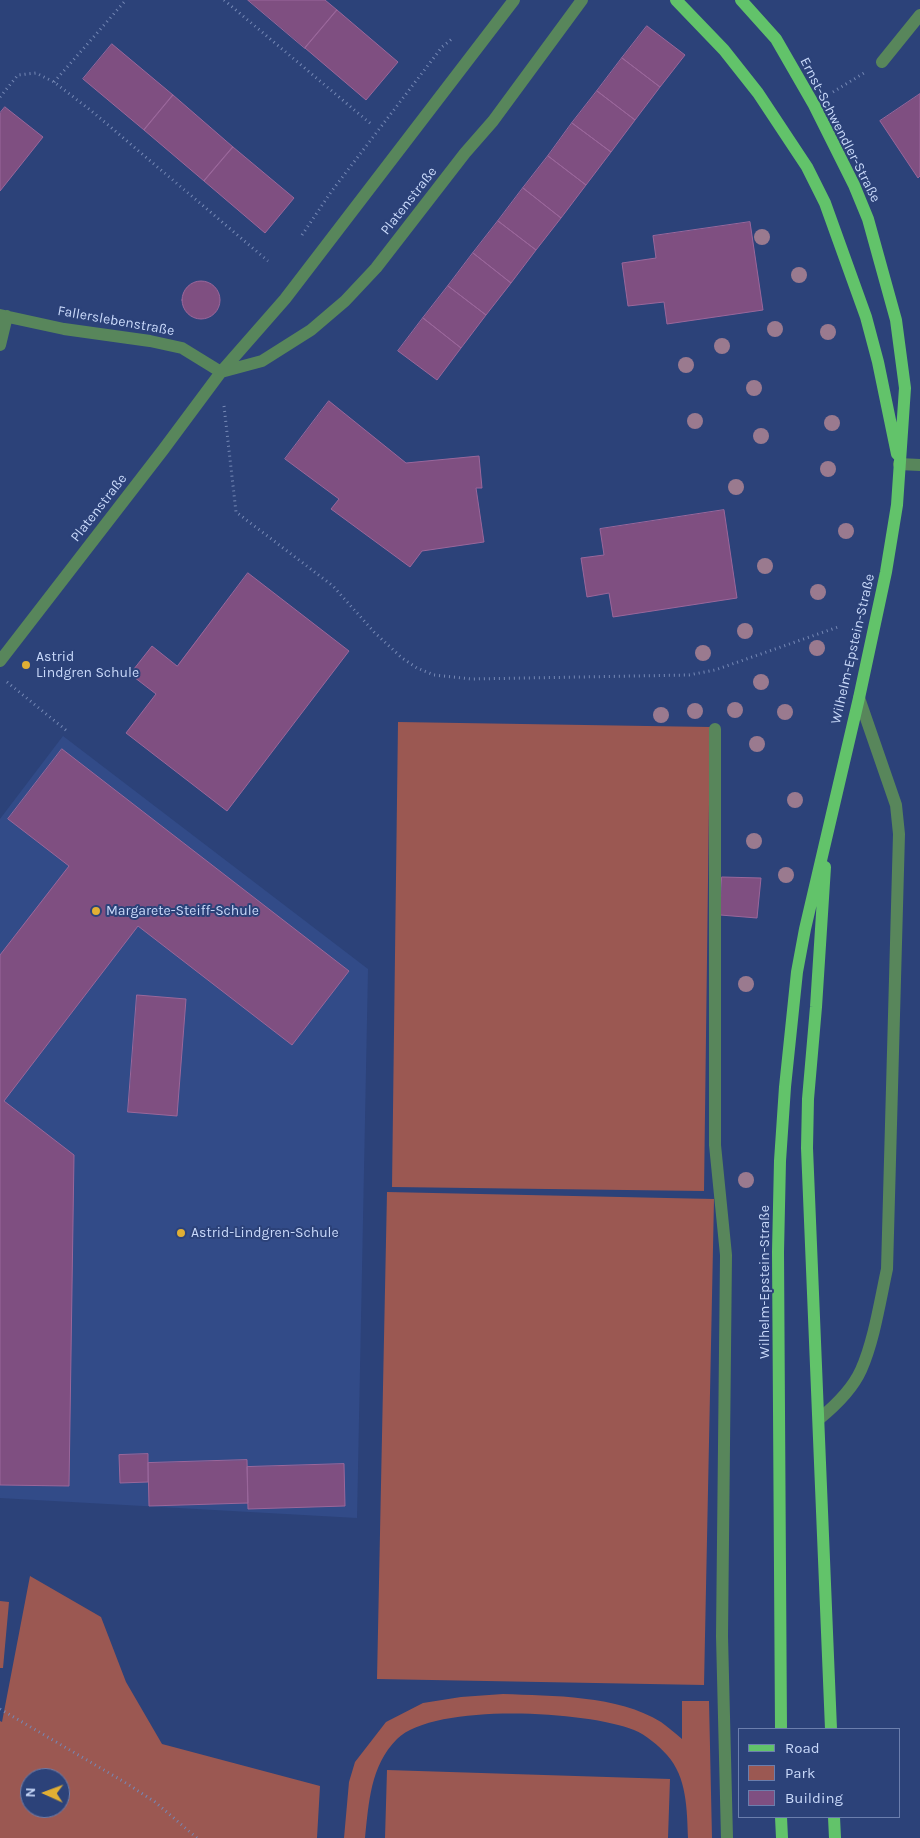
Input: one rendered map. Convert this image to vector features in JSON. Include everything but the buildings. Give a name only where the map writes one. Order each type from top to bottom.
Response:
[{"type":"main road","points":[[676,0],[724,50],[758,93],[807,167],[825,204],[866,317],[878,362],[899,464]]},
{"type":"main road","name":"Ernst-Schwendler-Straße","points":[[741,0],[776,39],[814,105],[854,185],[868,218],[896,320],[906,388],[904,429],[899,464]]},
{"type":"main road","name":"Wilhelm-Epstein-Straße","points":[[781,1728],[778,1252],[780,1161],[785,1087],[797,972],[813,888],[859,698],[886,572],[896,505],[899,464]]},
{"type":"main road","name":"Wilhelm-Epstein-Straße","points":[[826,839],[816,1007],[808,1099],[808,1148],[831,1728]]},
{"type":"main road","points":[[781,1818],[782,1836]]},
{"type":"main road","points":[[834,1818],[835,1838]]},
{"type":"street","name":"Platenstraße","points":[[0,662],[221,372],[285,299],[514,0]]},
{"type":"street","name":"Platenstraße","points":[[221,372],[262,361],[311,330],[346,301],[376,268],[465,153],[493,120],[582,0]]},
{"type":"street","points":[[882,62],[920,15]]},
{"type":"street","name":"Fallerslebenstraße","points":[[3,316],[64,329],[150,341],[182,348],[221,372]]},
{"type":"street","points":[[0,345],[3,316]]},
{"type":"street","points":[[899,464],[920,465]]},
{"type":"street","points":[[819,1419],[846,1393],[862,1369],[873,1332],[887,1269],[898,834],[896,806],[859,698]]},
{"type":"street","points":[[715,728],[715,1145],[726,1255],[722,1636],[727,1838]]},
{"type":"path","points":[[54,82],[126,0]]},
{"type":"path","points":[[224,0],[371,124]]},
{"type":"path","points":[[299,239],[331,192],[442,47],[458,34]]},
{"type":"path","points":[[814,105],[882,62]]},
{"type":"path","points":[[0,97],[18,75],[36,73],[54,82],[94,113],[268,260]]},
{"type":"path","points":[[221,372],[236,512],[333,586],[374,632],[402,658],[417,668],[434,675],[472,679],[689,675],[715,670],[838,627]]},
{"type":"path","points":[[5,681],[67,731]]},
{"type":"path","points":[[0,1709],[126,1782],[155,1802],[197,1838]]},
{"type":"shaded area","name":"Astrid-Lindgren-Schule","points":[[63,736],[368,969],[357,1518],[0,1498],[0,819]]},
{"type":"green space","points":[[398,722],[710,727],[704,1191],[392,1187]]},
{"type":"green space","points":[[387,1192],[714,1199],[704,1685],[377,1679]]},
{"type":"green space","points":[[30,1576],[101,1617],[126,1682],[162,1744],[320,1786],[317,1838],[0,1838],[0,1721],[2,1722]]},
{"type":"green space","points":[[0,1601],[9,1602],[3,1668],[0,1668]]},
{"type":"green space","points":[[503,1694],[584,1699],[625,1707],[644,1713],[661,1722],[682,1739],[682,1701],[709,1701],[712,1838],[688,1838],[685,1794],[679,1773],[667,1755],[643,1735],[612,1723],[582,1718],[512,1714],[476,1715],[443,1719],[416,1727],[397,1739],[381,1761],[372,1785],[365,1838],[344,1838],[349,1782],[355,1762],[386,1722],[423,1703],[461,1697]]},
{"type":"green space","points":[[387,1770],[670,1779],[668,1838],[385,1838]]},
{"type":"place","name":"Astrid Lindgren Schule","points":[[26,665]]},
{"type":"place","name":"Margarete-Steiff-Schule","points":[[96,911]]},
{"type":"place","name":"Astrid-Lindgren-Schule","points":[[181,1233]]}]
